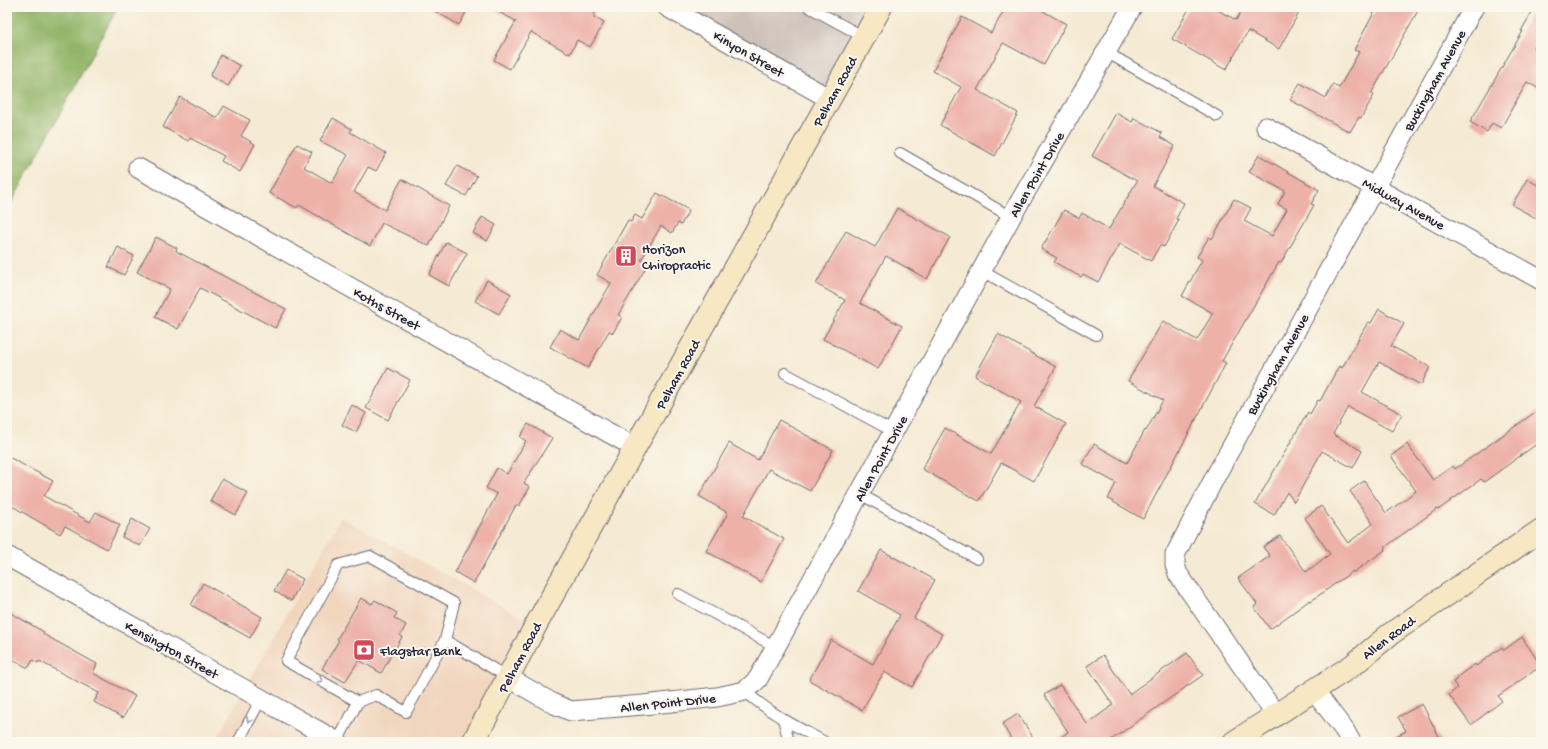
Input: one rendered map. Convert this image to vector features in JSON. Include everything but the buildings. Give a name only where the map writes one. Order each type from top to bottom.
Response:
[{"type":"main road","name":"Pelham Road","points":[[473,742],[509,678],[536,625],[881,7]]},
{"type":"main road","name":"Allen Road","points":[[1234,742],[1353,665],[1389,635],[1541,530]]},
{"type":"street","name":"Kinyon Street","points":[[667,7],[830,99]]},
{"type":"street","name":"Allen Point Drive","points":[[509,678],[554,704],[571,711],[716,697],[745,691],[758,679],[982,271],[1131,7]]},
{"type":"street","name":"Buckingham Avenue","points":[[1276,715],[1178,574],[1174,565],[1174,555],[1215,477],[1474,7]]},
{"type":"street","name":"Midway Avenue","points":[[1266,126],[1541,280]]},
{"type":"street","name":"Koths Street","points":[[138,168],[636,448]]},
{"type":"street","name":"Kensington Street","points":[[7,556],[337,742]]},
{"type":"street","points":[[1314,690],[1344,730],[1351,742]]},
{"type":"lane","points":[[809,7],[864,37]]},
{"type":"lane","points":[[1106,52],[1217,116]]},
{"type":"lane","points":[[900,153],[1012,217]]},
{"type":"lane","points":[[982,271],[1096,335]]},
{"type":"lane","points":[[785,373],[894,432]]},
{"type":"lane","points":[[860,494],[977,559]]},
{"type":"lane","points":[[337,742],[358,702],[376,695],[406,712],[445,640],[454,603],[370,556],[338,565],[286,660],[358,702]]},
{"type":"lane","points":[[678,594],[776,647]]},
{"type":"lane","points":[[445,640],[509,678]]},
{"type":"lane","points":[[745,691],[759,704],[825,742]]},
{"type":"lane","points":[[239,742],[260,698]]},
{"type":"lane","points":[[783,719],[790,742]]},
{"type":"shaded area","points":[[667,7],[881,7],[830,99]]},
{"type":"shaded area","points":[[341,517],[536,625],[473,742],[215,742]]},
{"type":"green space","points":[[7,7],[118,7],[7,211]]},
{"type":"place","name":"Horizon Chiropractic","points":[[626,256]]},
{"type":"place","name":"Flagstar Bank","points":[[364,650]]}]
